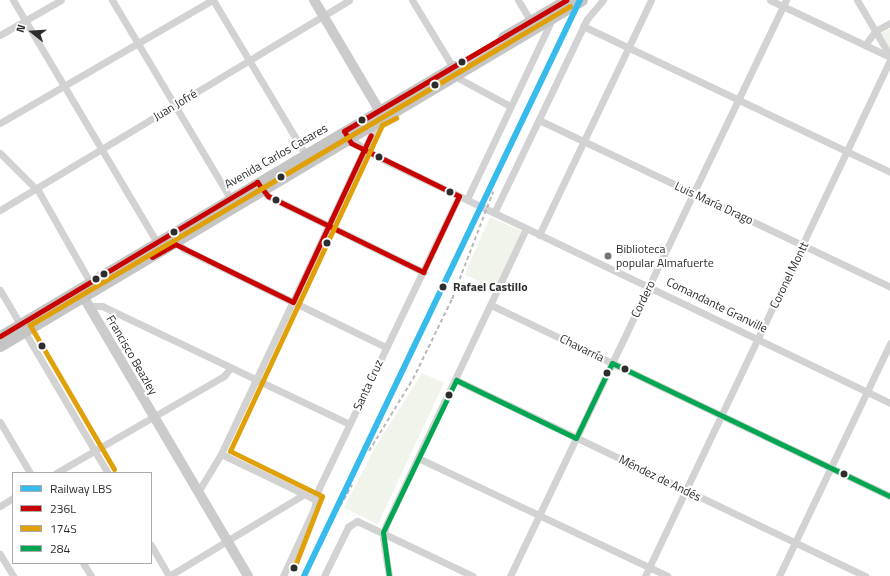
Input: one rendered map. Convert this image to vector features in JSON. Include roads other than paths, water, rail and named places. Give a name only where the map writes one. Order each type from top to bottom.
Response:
[{"type":"main road","name":"Avenida Carlos Casares","points":[[172,239],[533,24],[566,0]]},
{"type":"main road","name":"Avenida Carlos Casares","points":[[552,9],[582,0]]},
{"type":"main road","name":"Avenida Carlos Casares","points":[[0,336],[86,301],[230,198],[259,186],[305,154],[346,134]]},
{"type":"main road","name":"Avenida Carlos Casares","points":[[0,346],[22,328],[90,282],[160,247]]},
{"type":"street","points":[[13,0],[160,247]]},
{"type":"street","points":[[0,35],[61,0]]},
{"type":"street","points":[[112,0],[140,43],[230,198]]},
{"type":"street","points":[[0,123],[66,88],[213,0],[305,154]]},
{"type":"street","points":[[198,492],[221,454],[365,150],[378,115],[314,0]]},
{"type":"street","name":"Juan Jofré","points":[[0,210],[349,0]]},
{"type":"street","points":[[412,0],[454,71],[510,106]]},
{"type":"street","points":[[518,0],[543,38]]},
{"type":"street","points":[[494,213],[583,26],[603,0]]},
{"type":"street","points":[[539,235],[651,0]]},
{"type":"street","points":[[770,0],[784,3],[890,58]]},
{"type":"street","points":[[856,0],[890,58]]},
{"type":"street","name":"Cordero","points":[[510,576],[694,194],[784,3]]},
{"type":"street","name":"Santa Cruz","points":[[283,576],[349,424],[386,346],[422,272],[463,198],[510,106],[543,38],[552,9]]},
{"type":"street","points":[[865,45],[875,31],[890,23]]},
{"type":"street","points":[[583,26],[890,172]]},
{"type":"street","name":"Coronel Montt","points":[[645,576],[803,245],[890,58]]},
{"type":"street","name":"Luis María Drago","points":[[539,120],[890,287]]},
{"type":"street","name":"Comandante Granville","points":[[346,134],[365,150],[526,229],[890,403]]},
{"type":"street","points":[[0,153],[36,188],[90,282],[86,301],[102,306],[349,424]]},
{"type":"street","points":[[259,186],[329,226],[422,272]]},
{"type":"street","points":[[389,576],[383,532],[526,229]]},
{"type":"street","points":[[172,239],[293,302],[386,346]]},
{"type":"street","points":[[0,290],[107,472]]},
{"type":"street","name":"Francisco Beazley","points":[[86,301],[152,416],[248,576]]},
{"type":"street","name":"Chavarría","points":[[491,304],[890,496]]},
{"type":"street","points":[[779,576],[890,343]]},
{"type":"street","points":[[58,472],[152,416],[224,376],[231,367]]},
{"type":"street","name":"Méndez de Andés","points":[[456,380],[865,576]]},
{"type":"street","points":[[0,422],[29,472]]},
{"type":"street","points":[[221,454],[316,500]]},
{"type":"street","points":[[418,458],[668,576]]},
{"type":"street","points":[[152,547],[169,576],[227,542],[303,494]]},
{"type":"street","points":[[0,506],[12,499]]},
{"type":"street","points":[[324,576],[352,523],[361,522],[473,576]]},
{"type":"street","points":[[0,554],[13,576]]},
{"type":"street","points":[[84,564],[91,576]]},
{"type":"railway","points":[[369,451],[413,379],[452,299],[493,192]]},
{"type":"railway","points":[[323,536],[352,485]]},
{"type":"rail line","name":"LBS","points":[[304,576],[580,0]]},
{"type":"place","name":"Biblioteca popular Almafuerte","points":[[608,256]]},
{"type":"place","name":"Rafael Castillo","points":[[443,287]]}]
